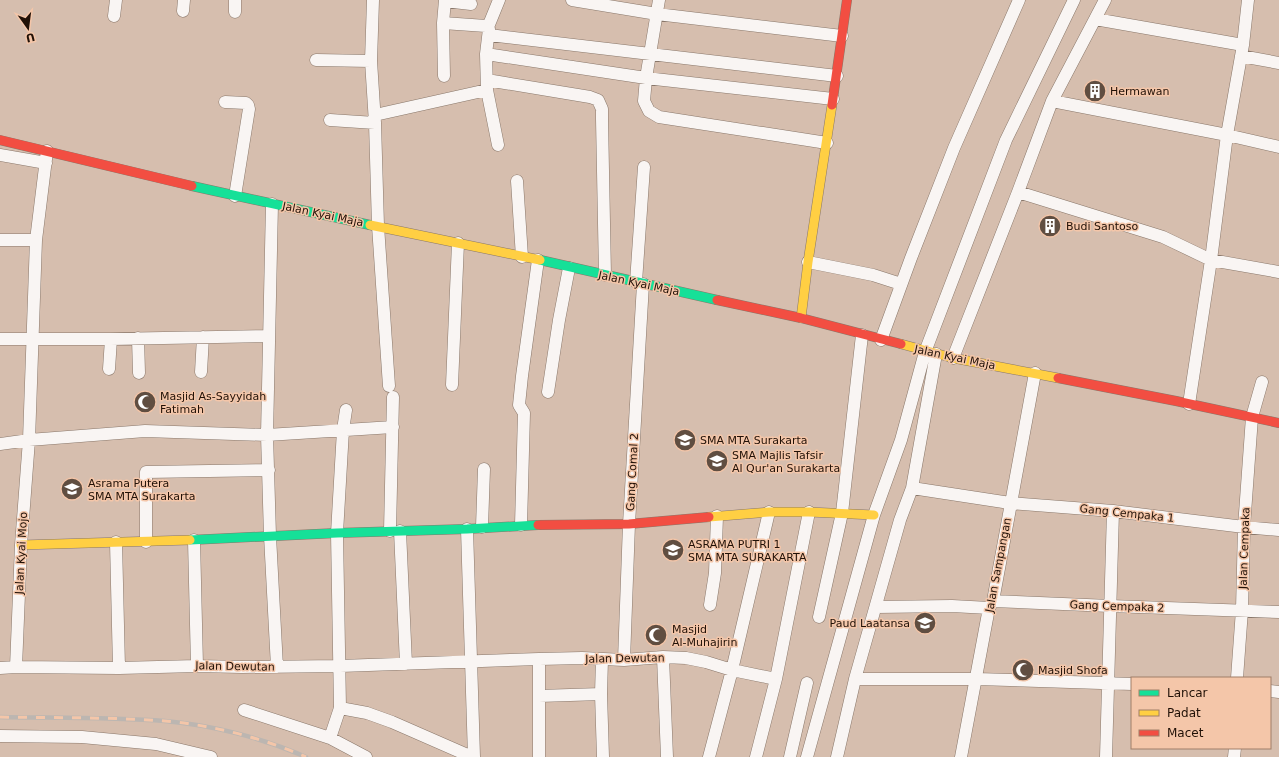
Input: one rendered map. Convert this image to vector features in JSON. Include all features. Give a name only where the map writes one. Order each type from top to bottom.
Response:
[{"type":"main road","points":[[801,318],[808,262],[848,0]]},
{"type":"main road","name":"Jalan Kyai Maja","points":[[0,140],[235,196],[538,260],[801,318],[953,358],[1189,404],[1279,424]]},
{"type":"main road","points":[[21,545],[146,542],[521,525],[629,524],[769,512],[874,515]]},
{"type":"street","points":[[114,16],[116,0]]},
{"type":"street","points":[[235,0],[235,12]]},
{"type":"street","points":[[373,0],[371,61],[375,119],[378,226],[391,391],[395,531],[406,664]]},
{"type":"street","points":[[498,0],[488,31],[486,54],[487,85],[498,145]]},
{"type":"street","points":[[572,0],[657,14],[842,36]]},
{"type":"street","points":[[658,0],[644,101],[649,111],[659,117],[827,143]]},
{"type":"street","points":[[881,340],[901,284],[954,148],[1019,0]]},
{"type":"street","points":[[807,757],[874,515],[1006,140],[1074,0]]},
{"type":"street","points":[[953,358],[1052,101],[1105,0]]},
{"type":"street","points":[[1189,404],[1211,260],[1227,135],[1242,50],[1248,0]]},
{"type":"street","points":[[444,76],[443,23],[445,1],[471,4]]},
{"type":"street","points":[[1095,19],[1242,50],[1279,63]]},
{"type":"street","points":[[443,23],[488,31],[650,54],[837,76]]},
{"type":"street","points":[[486,54],[646,78],[833,99]]},
{"type":"street","points":[[316,60],[371,61]]},
{"type":"street","points":[[330,120],[375,119],[487,85],[590,97],[598,100],[602,109],[605,275]]},
{"type":"street","points":[[1052,101],[1227,135],[1279,147]]},
{"type":"street","points":[[225,102],[246,103],[249,109],[235,196]]},
{"type":"street","name":"Jalan Kyai Mojo","points":[[16,667],[21,545],[33,339],[36,240],[47,150]]},
{"type":"street","points":[[0,155],[46,164]]},
{"type":"street","name":"Gang Comal 2","points":[[624,660],[644,167]]},
{"type":"street","points":[[517,181],[522,257]]},
{"type":"street","points":[[1018,192],[1163,237],[1211,260],[1279,272]]},
{"type":"street","points":[[272,204],[267,435],[270,536],[277,667]]},
{"type":"street","points":[[0,240],[36,240]]},
{"type":"street","points":[[452,385],[458,243]]},
{"type":"street","points":[[521,525],[524,413],[519,405],[538,260]]},
{"type":"street","points":[[808,262],[873,275],[901,284]]},
{"type":"street","points":[[548,392],[569,268]]},
{"type":"street","points":[[819,617],[842,513],[862,335]]},
{"type":"street","points":[[0,339],[111,339],[269,336]]},
{"type":"street","points":[[201,372],[203,337]]},
{"type":"street","points":[[138,338],[139,373]]},
{"type":"street","points":[[109,369],[111,339]]},
{"type":"street","points":[[837,757],[855,679],[900,520],[912,488],[931,353]]},
{"type":"street","name":"Jalan Sampangan","points":[[961,757],[1034,373]]},
{"type":"street","name":"Jalan Cempaka","points":[[1237,677],[1242,610],[1244,527],[1252,417],[1262,382]]},
{"type":"street","points":[[330,738],[340,708],[337,533],[343,430],[346,410]]},
{"type":"street","points":[[0,444],[28,440],[145,431],[267,435],[393,427]]},
{"type":"street","points":[[146,542],[146,472],[269,470]]},
{"type":"street","points":[[482,527],[484,470]]},
{"type":"street","name":"Gang Cempaka 1","points":[[912,488],[1010,503],[1113,511],[1279,530]]},
{"type":"street","points":[[1106,757],[1113,511]]},
{"type":"street","points":[[709,757],[732,670],[769,512]]},
{"type":"street","points":[[756,757],[776,679],[809,512]]},
{"type":"street","points":[[710,605],[715,573],[716,516]]},
{"type":"street","points":[[340,708],[367,713],[386,720],[473,757],[467,528]]},
{"type":"street","points":[[194,540],[197,666]]},
{"type":"street","points":[[116,542],[119,668]]},
{"type":"street","name":"Gang Cempaka 2","points":[[876,607],[991,604],[1110,606],[1279,612]]},
{"type":"street","points":[[663,657],[667,757]]},
{"type":"street","name":"Jalan Dewutan","points":[[0,668],[340,666],[582,658],[624,660],[663,657],[686,658],[732,670],[776,679]]},
{"type":"street","points":[[539,659],[540,757]]},
{"type":"street","points":[[602,659],[601,694],[603,757]]},
{"type":"street","points":[[855,679],[976,679],[1131,684]]},
{"type":"street","points":[[790,757],[807,683]]},
{"type":"street","points":[[539,696],[601,694]]},
{"type":"street","points":[[244,710],[330,738],[366,757]]},
{"type":"street","points":[[0,736],[82,736],[156,744],[211,757]]},
{"type":"railway","points":[[0,717],[124,719],[183,723],[237,733],[290,750],[306,757]]},
{"type":"traffic: fast","points":[[192,186],[370,225]]},
{"type":"traffic: fast","points":[[540,260],[717,300]]},
{"type":"traffic: fast","points":[[190,540],[538,525]]},
{"type":"traffic: slow","points":[[801,318],[832,105]]},
{"type":"traffic: slow","points":[[370,225],[540,260]]},
{"type":"traffic: slow","points":[[901,344],[953,358],[1058,378]]},
{"type":"traffic: slow","points":[[709,517],[769,512],[874,515]]},
{"type":"traffic: slow","points":[[21,545],[190,540]]},
{"type":"traffic: jam","points":[[832,105],[847,0]]},
{"type":"traffic: jam","points":[[0,140],[192,186]]},
{"type":"traffic: jam","points":[[717,300],[801,318],[901,344]]},
{"type":"traffic: jam","points":[[1058,378],[1279,423]]},
{"type":"traffic: jam","points":[[538,525],[629,524],[709,517]]},
{"type":"place","name":"Hermawan","points":[[1095,91]]},
{"type":"place","name":"Budi Santoso","points":[[1050,226]]},
{"type":"place","name":"Masjid As-Sayyidah Fatimah","points":[[145,402]]},
{"type":"place","name":"SMA MTA Surakarta","points":[[685,440]]},
{"type":"place","name":"SMA Majlis Tafsir Al Qur'an Surakarta","points":[[717,461]]},
{"type":"place","name":"Asrama Putera SMA MTA Surakarta","points":[[72,489]]},
{"type":"place","name":"ASRAMA PUTRI 1 SMA MTA SURAKARTA","points":[[673,550]]},
{"type":"place","name":"Paud Laatansa","points":[[925,623]]},
{"type":"place","name":"Masjid Al-Muhajirin","points":[[656,635]]},
{"type":"place","name":"Masjid Shofa","points":[[1023,670]]}]
